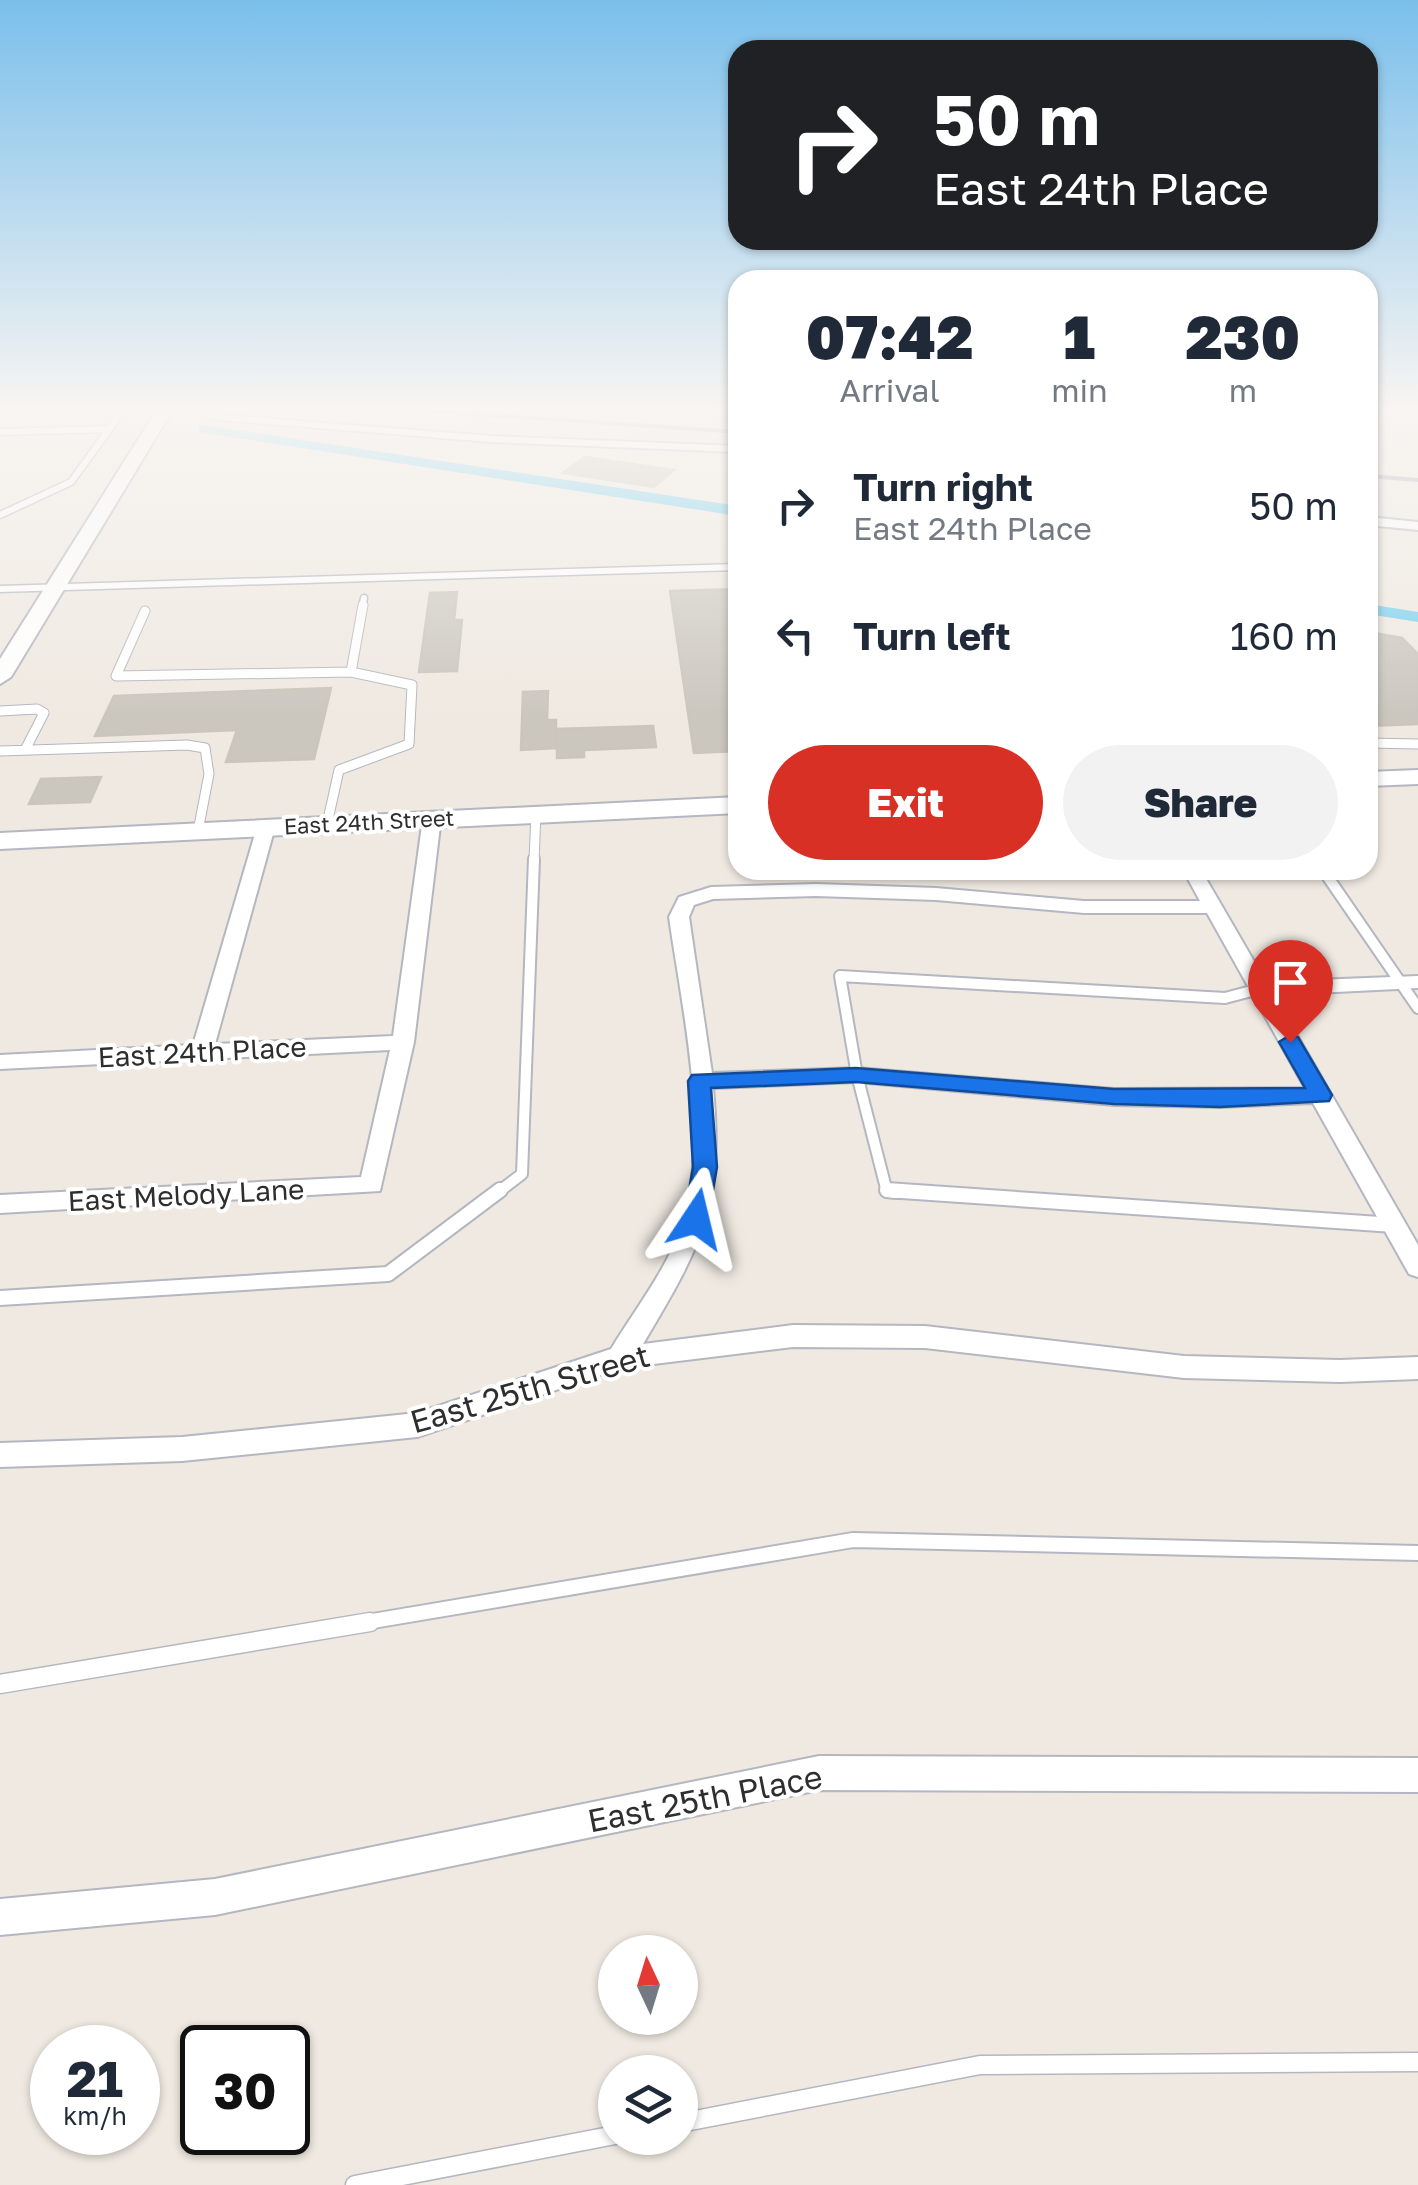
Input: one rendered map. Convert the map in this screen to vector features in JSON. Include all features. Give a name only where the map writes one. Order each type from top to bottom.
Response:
[{"type":"main road","points":[[0,677],[101,513]]},
{"type":"main road","points":[[1378,779],[1418,777]]},
{"type":"main road","name":"East 24th Street","points":[[0,841],[728,805]]},
{"type":"street","points":[[1378,521],[1418,526]]},
{"type":"street","points":[[404,1042],[432,818]]},
{"type":"street","points":[[202,1052],[266,827]]},
{"type":"street","points":[[1197,880],[1418,1267]]},
{"type":"street","points":[[621,1357],[696,1219],[705,1167],[700,1081],[679,917],[686,902],[712,893],[816,890],[936,894],[1084,907],[1212,907]]},
{"type":"street","points":[[1260,990],[1409,982]]},
{"type":"street","name":"East 24th Place","points":[[0,1062],[404,1042]]},
{"type":"street","name":"East Melody Lane","points":[[0,1204],[371,1185],[404,1042]]},
{"type":"street","points":[[700,1081],[856,1075],[1114,1097],[1220,1099],[1321,1095]]},
{"type":"street","name":"East 25th Street","points":[[0,1456],[182,1449],[417,1425],[621,1357],[725,1342],[858,1334],[925,1337],[1184,1368],[1418,1368]]},
{"type":"street","name":"East 25th Place","points":[[0,1917],[215,1898],[820,1774],[1418,1775]]},
{"type":"lane","points":[[0,589],[728,567]]},
{"type":"lane","points":[[351,672],[364,598]]},
{"type":"lane","points":[[145,611],[116,676],[351,672],[412,684],[409,744],[339,770],[327,824]]},
{"type":"lane","points":[[0,710],[37,709],[44,713],[24,750]]},
{"type":"lane","points":[[1378,743],[1417,742]]},
{"type":"lane","points":[[0,751],[187,744],[205,748],[209,774],[198,831]]},
{"type":"lane","points":[[0,1298],[388,1274],[522,1174],[536,813]]},
{"type":"lane","points":[[1330,880],[1409,982],[1418,1008]]},
{"type":"lane","points":[[1260,990],[1226,998],[840,976],[856,1075],[887,1192],[1394,1225]]},
{"type":"lane","points":[[0,1684],[853,1540],[1418,1553]]},
{"type":"lane","points":[[698,2120],[980,2065],[1418,2062]]},
{"type":"lane","points":[[355,2185],[598,2138]]},
{"type":"building","points":[[728,589],[728,751],[694,753],[670,591]]},
{"type":"building","points":[[457,592],[454,620],[462,620],[457,671],[419,672],[430,593]]},
{"type":"building","points":[[1378,634],[1402,638],[1418,654],[1418,724],[1378,726]]},
{"type":"building","points":[[331,688],[314,759],[226,762],[237,730],[95,736],[114,696]]},
{"type":"building","points":[[548,691],[547,720],[556,720],[556,748],[521,750],[523,692]]},
{"type":"building","points":[[653,726],[656,747],[584,750],[584,757],[557,758],[557,729]]},
{"type":"building","points":[[101,777],[90,802],[29,804],[41,779]]},
{"type":"waterway","points":[[1378,611],[1418,617]]},
{"type":"route","points":[[696,1219],[705,1167],[700,1081],[856,1075],[1114,1097],[1220,1099],[1321,1095],[1290,1042]]}]
